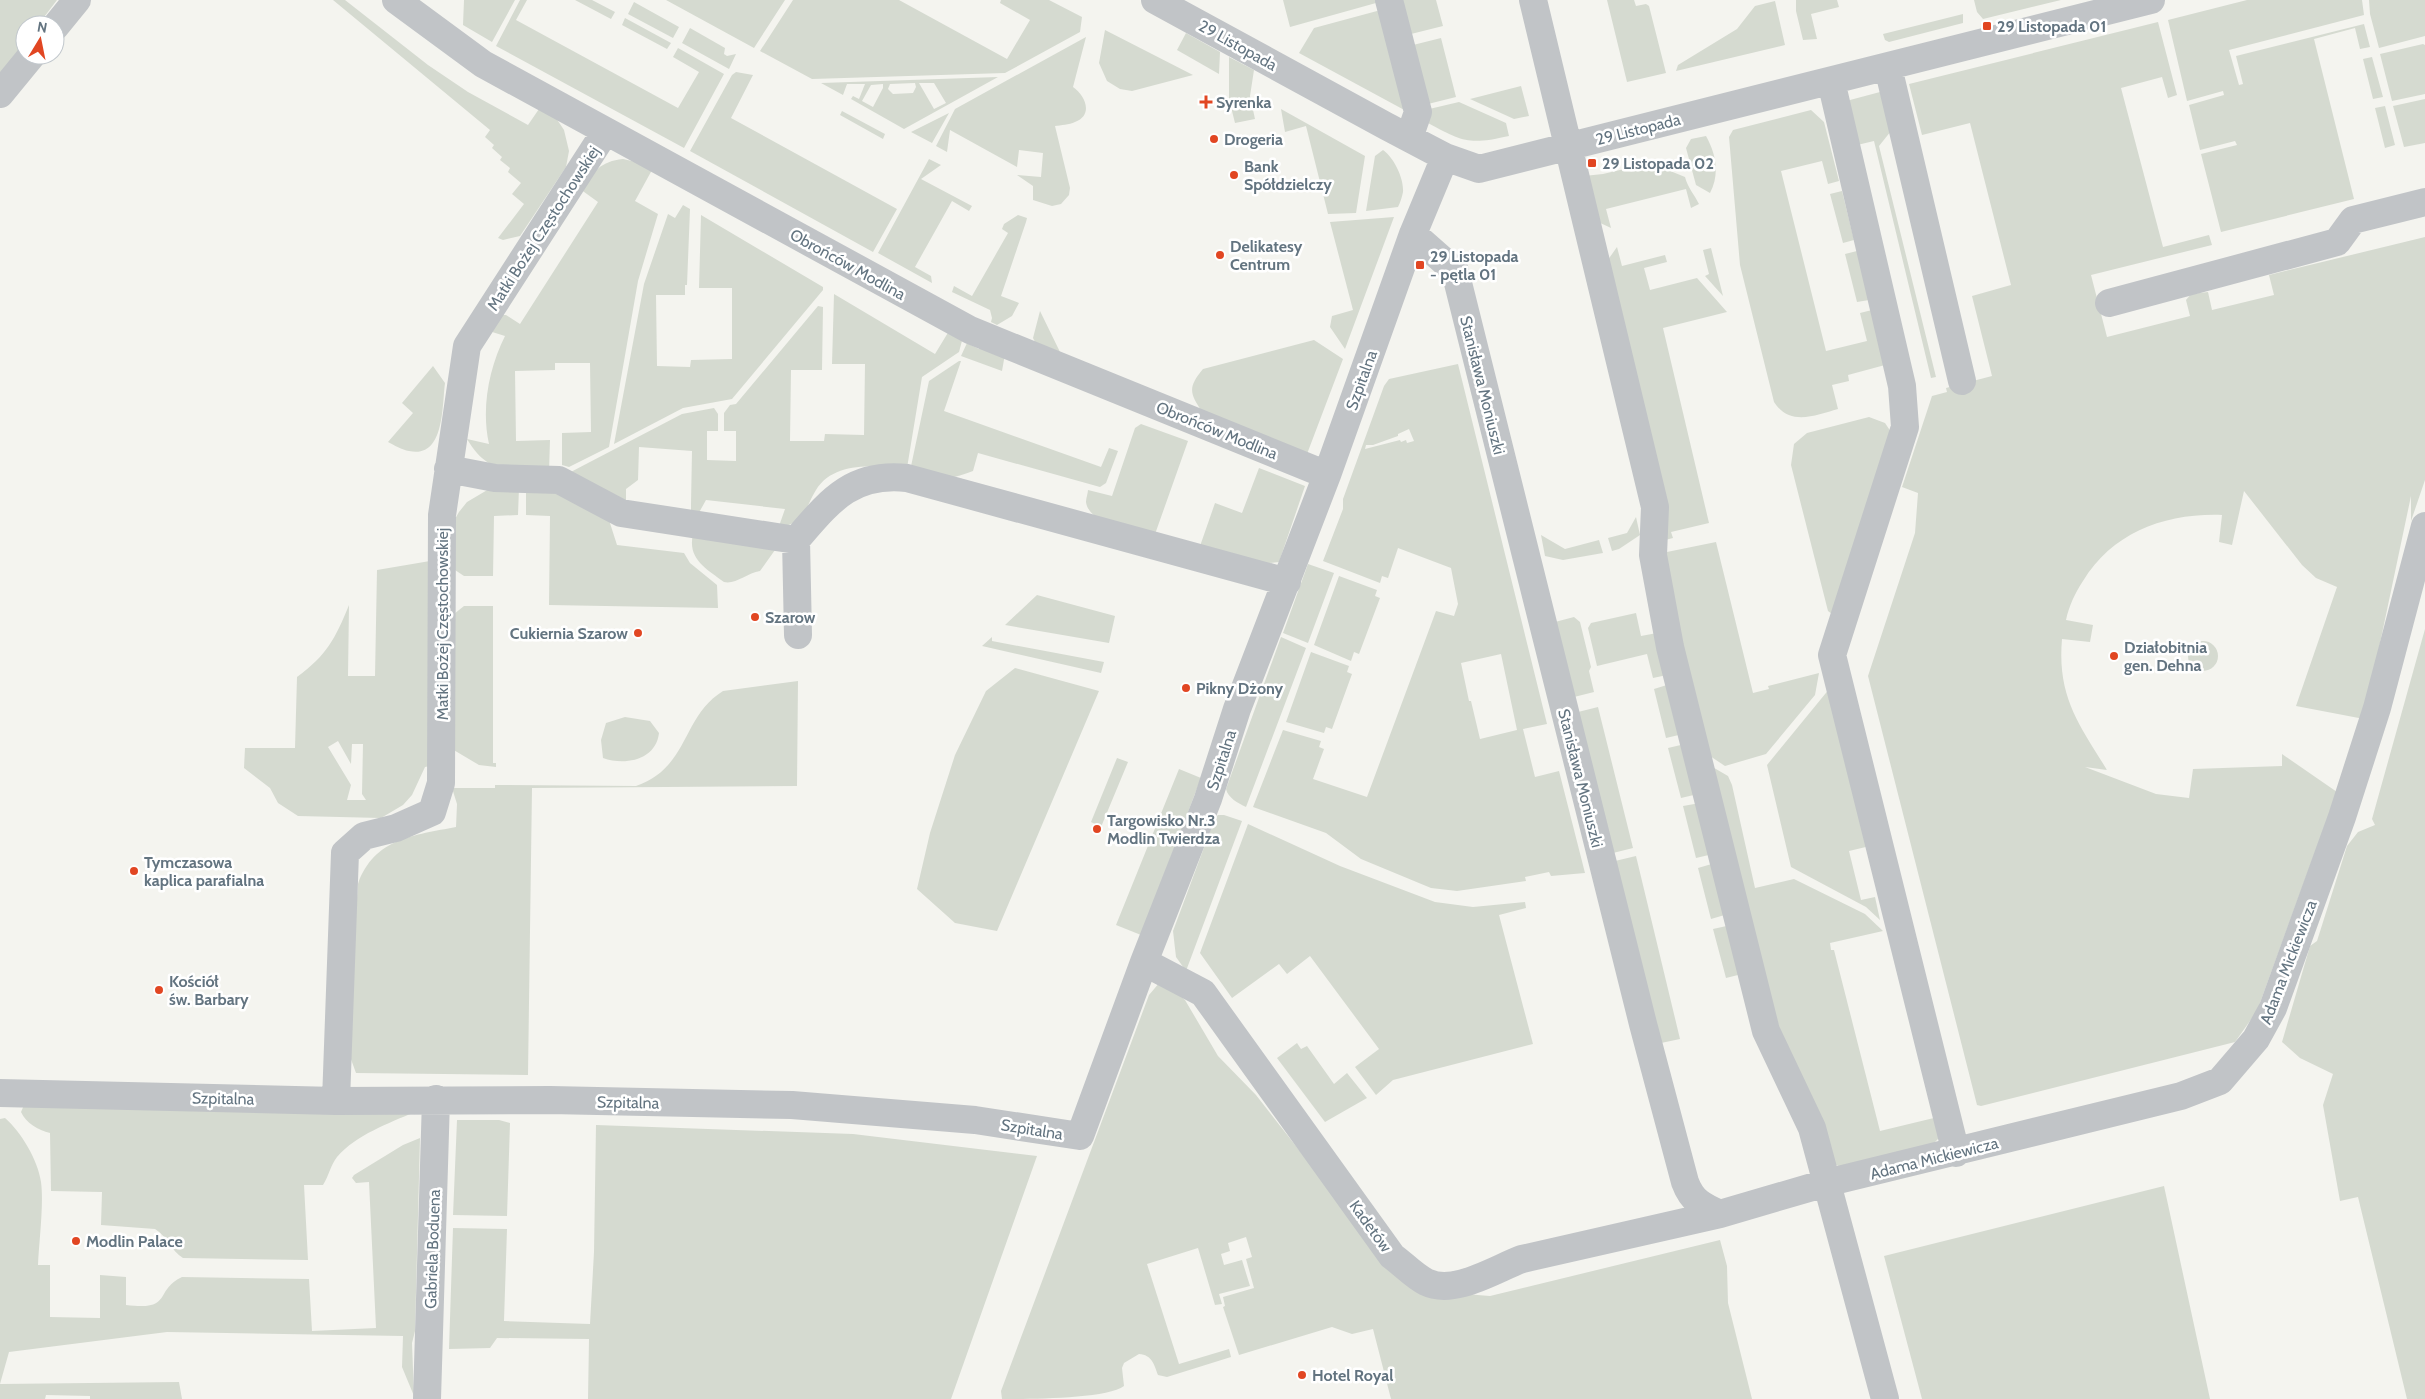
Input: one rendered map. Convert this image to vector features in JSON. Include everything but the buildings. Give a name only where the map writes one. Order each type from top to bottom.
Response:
[{"type":"street","points":[[65,15],[77,0]]},
{"type":"street","name":"Obrońców Modlina","points":[[396,0],[483,64],[970,330],[1328,475]]},
{"type":"street","name":"29 Listopada","points":[[1155,0],[1445,157],[1478,169],[1888,67],[2096,7],[2151,0]]},
{"type":"street","points":[[1390,0],[1418,112],[1409,138]]},
{"type":"street","points":[[1533,0],[1655,507],[1652,555],[1670,647],[1728,880],[1766,1031],[1812,1128],[1885,1399]]},
{"type":"street","points":[[0,94],[24,65]]},
{"type":"street","points":[[1888,67],[1962,382]]},
{"type":"street","points":[[1831,81],[1902,386],[1906,427],[1832,654],[1956,1153]]},
{"type":"street","name":"Matki Bożej Częstochowskiej","points":[[336,1101],[345,854],[364,836],[396,828],[432,812],[441,783],[442,524],[448,469],[467,346],[605,132]]},
{"type":"street","name":"Szpitalna","points":[[0,1093],[336,1101],[436,1099],[792,1105],[975,1120],[1080,1136],[1144,962],[1208,799],[1237,709],[1328,475],[1413,234],[1445,157]]},
{"type":"street","points":[[2109,303],[2337,242],[2353,220],[2425,202]]},
{"type":"street","name":"Stanisława Moniuszki","points":[[1413,234],[1456,271],[1640,1014],[1685,1182],[1689,1194],[1696,1203],[1720,1214]]},
{"type":"street","points":[[448,469],[495,478],[559,480],[621,513],[796,540]]},
{"type":"street","points":[[798,635],[796,540],[831,499],[859,482],[899,477],[1287,582]]},
{"type":"street","name":"Adama Mickiewicza","points":[[1826,1183],[1956,1153],[2181,1096],[2220,1081],[2256,1039],[2273,1008],[2342,817],[2377,708],[2425,526]]},
{"type":"street","name":"Kadetów","points":[[1144,962],[1203,993],[1392,1256],[1427,1282],[1443,1285],[1467,1283],[1522,1259],[1720,1214]]},
{"type":"street","name":"Gabriela Boduena","points":[[428,1399],[436,1099]]},
{"type":"street","points":[[1720,1214],[1826,1183]]},
{"type":"shaded area","points":[[0,0],[57,0],[46,15],[15,15],[15,55],[0,74]]},
{"type":"shaded area","points":[[333,0],[345,0],[428,65],[468,92],[528,125],[539,109],[556,118],[564,130],[569,151],[566,167],[520,236],[503,240],[498,238],[524,204],[512,194],[521,183],[508,172],[510,168],[500,160],[502,157],[492,148],[494,145],[485,137],[490,130]]},
{"type":"shaded area","points":[[464,0],[515,0],[492,42],[463,25]]},
{"type":"shaded area","points":[[520,0],[527,0],[516,20],[678,108],[699,72],[673,57],[678,48],[724,74],[684,148],[496,46]]},
{"type":"shaded area","points":[[575,0],[592,0],[615,12],[611,19]]},
{"type":"shaded area","points":[[666,0],[785,0],[754,48]]},
{"type":"shaded area","points":[[793,0],[899,0],[1007,59],[1030,20],[1000,3],[1001,0],[1049,0],[1082,17],[1080,32],[1005,73],[812,79],[760,51]]},
{"type":"shaded area","points":[[1283,0],[1379,0],[1376,3],[1290,27]]},
{"type":"shaded area","points":[[1398,0],[1436,0],[1443,26],[1407,35]]},
{"type":"shaded area","points":[[1607,0],[1634,0],[1636,6],[1646,4],[1649,6],[1666,73],[1627,82]]},
{"type":"shaded area","points":[[1796,0],[1837,0],[1839,7],[1811,14],[1817,39],[1803,40],[1796,11]]},
{"type":"shaded area","points":[[1974,0],[2061,0],[1983,19],[1977,12]]},
{"type":"shaded area","points":[[2247,0],[2362,0],[2364,15],[2229,50],[2239,85],[2243,84],[2236,56],[2364,24],[2370,47],[2360,49],[2355,28],[2314,39],[2354,199],[2221,232],[2201,154],[2237,145],[2235,141],[2200,150],[2189,105],[2224,95],[2223,91],[2187,101],[2168,20]]},
{"type":"shaded area","points":[[2369,0],[2425,0],[2425,36],[2379,48],[2370,14]]},
{"type":"shaded area","points":[[1775,1],[1785,45],[1676,71],[1678,65],[1737,29],[1755,6]]},
{"type":"shaded area","points":[[634,2],[679,27],[673,38],[628,14]]},
{"type":"shaded area","points":[[1377,11],[1385,13],[1408,112],[1299,53],[1314,28]]},
{"type":"shaded area","points":[[1963,14],[1963,23],[1889,42],[1885,40],[1883,34]]},
{"type":"shaded area","points":[[625,18],[671,43],[667,49],[622,25]]},
{"type":"shaded area","points":[[2158,22],[2177,95],[2168,98],[2162,77],[2121,88],[2163,247],[2209,235],[2212,245],[2091,275],[2107,337],[2190,316],[2186,300],[2191,294],[2208,292],[2212,310],[2274,295],[2269,275],[2425,237],[2425,480],[2411,521],[2411,496],[2364,719],[2296,706],[2337,587],[2316,578],[2302,565],[2244,491],[2232,545],[2219,542],[2222,515],[2201,515],[2161,522],[2143,529],[2125,538],[2095,564],[2077,590],[2066,620],[2093,625],[2090,642],[2062,639],[2061,659],[2063,677],[2072,709],[2107,770],[2085,767],[2156,794],[2189,798],[2193,769],[2282,766],[2282,754],[2337,792],[2257,1011],[2235,1042],[1981,1106],[1977,1105],[1868,676],[1915,533],[1918,493],[1902,487],[1932,396],[1947,392],[1946,388],[1992,376],[1972,296],[2011,285],[1970,123],[1922,135],[1909,84]]},
{"type":"shaded area","points":[[690,28],[725,48],[724,54],[727,56],[736,54],[729,69],[682,43]]},
{"type":"shaded area","points":[[1105,30],[1193,75],[1132,91],[1120,89],[1107,81],[1099,63]]},
{"type":"shaded area","points":[[1186,33],[1220,52],[1219,74],[1177,50]]},
{"type":"shaded area","points":[[1086,37],[1073,87],[1084,100],[1086,110],[1081,119],[1073,123],[1055,126],[1070,188],[1069,195],[1061,204],[1052,206],[1033,200],[1033,186],[1017,175],[1041,177],[1043,153],[1019,150],[1017,167],[950,130],[947,152],[936,146],[955,109]]},
{"type":"shaded area","points":[[1441,38],[1456,97],[1424,105],[1409,46]]},
{"type":"shaded area","points":[[2425,45],[2425,94],[2392,101],[2380,54]]},
{"type":"shaded area","points":[[1229,57],[1254,70],[1250,96],[1255,119],[1235,123],[1229,99]]},
{"type":"shaded area","points":[[2372,57],[2383,97],[2373,99],[2363,59]]},
{"type":"shaded area","points":[[736,72],[753,75],[731,118],[897,209],[873,252],[690,151],[732,75]]},
{"type":"shaded area","points":[[998,77],[904,129],[851,99],[853,96],[859,99],[865,84],[847,84],[843,95],[821,83]],"holes":[[[915,83],[916,87],[913,93],[893,94],[888,89],[890,84]],[[919,83],[934,83],[946,103],[934,109]],[[883,84],[883,88],[873,107],[862,101],[871,85]]]},
{"type":"shaded area","points":[[1521,86],[1529,116],[1514,119],[1470,99]]},
{"type":"shaded area","points":[[1880,92],[1891,131],[1879,146],[1936,377],[1931,378],[1874,141],[1853,146],[1847,108],[1850,100]]},
{"type":"shaded area","points":[[2425,99],[2425,143],[2404,147],[2393,106]]},
{"type":"shaded area","points":[[1459,102],[1506,123],[1509,136],[1475,141],[1467,140],[1458,138],[1428,123],[1425,110]]},
{"type":"shaded area","points":[[2385,106],[2395,145],[2385,148],[2375,108]]},
{"type":"shaded area","points":[[1281,109],[1365,156],[1356,213],[1328,214],[1306,126],[1285,132]]},
{"type":"shaded area","points":[[1811,110],[1824,122],[1839,181],[1828,184],[1822,161],[1781,171],[1826,351],[1867,341],[1860,313],[1872,310],[1885,365],[1848,375],[1849,381],[1832,385],[1838,409],[1812,416],[1795,417],[1780,410],[1774,402],[1740,265],[1729,137],[1733,130]]},
{"type":"shaded area","points":[[842,111],[885,134],[883,139],[840,115]]},
{"type":"shaded area","points":[[949,113],[932,143],[911,132]]},
{"type":"shaded area","points":[[1706,136],[1716,164],[1715,179],[1710,193],[1696,185],[1686,148],[1691,139]]},
{"type":"shaded area","points":[[1383,150],[1398,169],[1403,187],[1402,196],[1398,207],[1366,211],[1375,156]]},
{"type":"shaded area","points":[[623,159],[636,162],[652,170],[635,201],[658,214],[638,281],[609,447],[569,467],[562,465],[562,433],[591,432],[590,363],[555,363],[555,370],[515,371],[516,441],[550,440],[549,472],[511,470],[492,465],[475,451],[467,439],[489,444],[486,416],[488,388],[499,348],[505,336],[489,331],[499,315],[506,315],[520,324],[598,202],[580,189],[598,168],[609,162]]},
{"type":"shaded area","points":[[929,159],[941,165],[921,179],[972,206],[969,211],[952,201],[915,267],[931,276],[932,283],[878,253]]},
{"type":"shaded area","points":[[1641,165],[1658,166],[1685,177],[1689,188],[1699,204],[1691,208],[1686,189],[1606,209],[1611,228],[1596,221],[1584,176],[1603,174]]},
{"type":"shaded area","points":[[1842,191],[1854,240],[1843,243],[1830,194]]},
{"type":"shaded area","points":[[683,205],[690,209],[687,285],[685,285],[685,295],[656,295],[657,366],[690,367],[691,360],[732,359],[732,288],[699,288],[701,215],[823,287],[823,290],[732,399],[683,408],[614,444],[644,284],[668,214],[675,218]]},
{"type":"shaded area","points":[[1018,215],[1027,218],[1001,296],[1019,303],[1012,316],[997,325],[991,322],[990,310],[952,292],[954,286],[972,296],[1008,233],[1002,229],[1004,224]]},
{"type":"shaded area","points":[[1394,217],[1345,349],[1330,327],[1332,316],[1353,310],[1330,222]]},
{"type":"shaded area","points":[[1617,247],[1622,266],[1665,255],[1667,262],[1644,268],[1650,290],[1697,278],[1727,312],[1663,328],[1709,523],[1671,532],[1673,538],[1665,540],[1605,264]]},
{"type":"shaded area","points":[[1711,248],[1723,296],[1705,276],[1709,274],[1703,250]]},
{"type":"shaded area","points":[[1857,251],[1869,300],[1857,302],[1845,254]]},
{"type":"shaded area","points":[[834,294],[935,354],[949,331],[963,337],[959,352],[922,377],[907,468],[883,466],[857,467],[845,469],[834,474],[824,480],[816,490],[800,518],[778,529],[785,509],[706,500],[696,518],[691,512],[692,451],[639,447],[638,480],[626,489],[626,500],[616,499],[565,475],[682,414],[714,408],[718,414],[718,431],[707,431],[707,460],[736,461],[736,431],[724,431],[724,413],[730,405],[736,404],[818,306],[823,307],[822,370],[791,370],[790,441],[824,441],[825,434],[864,435],[865,364],[832,364]]},
{"type":"shaded area","points":[[1040,311],[1060,352],[1035,342],[1033,338]]},
{"type":"shaded area","points":[[1314,340],[1343,359],[1307,454],[1203,413],[1195,401],[1192,391],[1194,381],[1203,369]]},
{"type":"shaded area","points":[[967,343],[979,349],[980,343],[1005,354],[1002,371],[961,356]]},
{"type":"shaded area","points":[[961,361],[944,411],[1101,467],[1109,448],[1118,451],[1106,483],[1100,487],[978,453],[973,471],[955,477],[942,478],[910,471],[929,381]]},
{"type":"shaded area","points":[[1458,364],[1547,724],[1523,729],[1535,777],[1559,771],[1585,873],[1551,876],[1549,872],[1525,877],[1526,881],[1457,891],[1431,888],[1361,859],[1326,833],[1253,807],[1283,730],[1321,741],[1319,747],[1324,749],[1313,779],[1367,797],[1436,611],[1454,616],[1458,604],[1451,568],[1398,548],[1388,578],[1382,576],[1380,583],[1323,561],[1343,509],[1343,499],[1384,386],[1389,379]],"holes":[[[1409,429],[1414,441],[1407,443],[1406,440],[1401,442],[1400,440],[1365,449],[1366,445],[1373,445],[1398,436],[1398,434]],[[1501,654],[1517,730],[1480,739],[1461,663]]]},
{"type":"shaded area","points":[[433,366],[445,383],[439,428],[435,439],[429,447],[421,451],[404,450],[388,442],[413,413],[402,403]]},
{"type":"shaded area","points":[[1869,417],[1885,423],[1891,432],[1832,614],[1828,611],[1791,465],[1794,444],[1807,433]]},
{"type":"shaded area","points":[[1141,424],[1188,441],[1154,537],[1125,530],[1104,522],[1089,510],[1086,502],[1088,490],[1112,496],[1135,428]]},
{"type":"shaded area","points":[[1259,468],[1305,486],[1279,562],[1260,564],[1199,549],[1215,503],[1242,513]]},
{"type":"shaded area","points":[[547,487],[609,520],[617,545],[684,553],[690,563],[717,585],[718,608],[549,605],[550,516],[526,515],[526,488]]},
{"type":"shaded area","points":[[519,488],[518,515],[494,516],[493,576],[464,576],[452,568],[452,524],[467,502],[489,489]]},
{"type":"shaded area","points":[[1636,517],[1640,535],[1619,549],[1612,551],[1608,538],[1627,533]]},
{"type":"shaded area","points":[[693,534],[775,550],[760,571],[732,582],[724,582],[705,568],[696,557],[692,543]]},
{"type":"shaded area","points":[[1541,535],[1565,549],[1599,540],[1603,553],[1563,560],[1545,556]]},
{"type":"shaded area","points":[[1716,542],[1753,693],[1769,689],[1768,686],[1819,673],[1815,695],[1766,754],[1725,766],[1707,754],[1662,553]]},
{"type":"shaded area","points":[[430,561],[430,766],[425,767],[412,795],[403,805],[381,818],[298,816],[278,803],[270,788],[244,768],[245,748],[295,748],[297,677],[316,661],[329,646],[349,605],[348,676],[375,676],[377,570]],"holes":[[[338,741],[351,764],[352,744],[363,744],[362,794],[366,800],[347,800],[351,785],[328,747]]]},
{"type":"shaded area","points":[[1308,564],[1334,573],[1308,643],[1283,633]]},
{"type":"shaded area","points":[[1339,576],[1377,590],[1375,596],[1380,598],[1359,654],[1354,652],[1351,661],[1314,645]]},
{"type":"shaded area","points":[[1037,595],[1115,616],[1109,643],[1005,625]]},
{"type":"shaded area","points":[[464,606],[493,606],[493,763],[496,763],[496,767],[479,765],[452,749],[454,614]]},
{"type":"shaded area","points":[[1636,613],[1641,636],[1657,633],[1667,675],[1653,678],[1647,654],[1597,666],[1588,628],[1591,623]]},
{"type":"shaded area","points":[[1574,617],[1580,622],[1591,667],[1589,671],[1594,692],[1574,697],[1555,622]]},
{"type":"shaded area","points":[[2425,629],[2425,1399],[2407,1399],[2358,1197],[2340,1201],[2323,1105],[2333,1074],[2300,1058],[2282,1042],[2310,946],[2317,941],[2347,846],[2358,832],[2375,825],[2372,819]]},
{"type":"shaded area","points":[[992,637],[992,641],[1104,662],[1101,673],[982,646]]},
{"type":"shaded area","points":[[1281,637],[1306,648],[1246,807],[1231,798],[1226,789]]},
{"type":"shaded area","points":[[2203,641],[2214,645],[2218,656],[2214,667],[2203,671],[2192,667],[2188,656],[2192,645]]},
{"type":"shaded area","points":[[1311,652],[1349,666],[1347,672],[1352,674],[1332,729],[1326,727],[1324,733],[1286,722]]},
{"type":"shaded area","points":[[1015,668],[1099,691],[997,931],[955,923],[917,889],[930,833],[955,755],[986,691]]},
{"type":"shaded area","points":[[798,681],[797,786],[532,788],[528,1075],[356,1073],[348,1051],[348,1024],[358,884],[365,869],[374,857],[385,848],[411,836],[456,827],[457,804],[452,788],[495,788],[495,785],[636,786],[654,778],[666,767],[676,754],[699,714],[709,702],[723,691]]},
{"type":"shaded area","points":[[1670,684],[1683,734],[1666,738],[1654,689]]},
{"type":"shaded area","points":[[1830,688],[1870,846],[1849,851],[1861,900],[1875,897],[1880,920],[1866,907],[1791,867],[1767,765]]},
{"type":"shaded area","points":[[1598,707],[1633,848],[1613,853],[1578,712]]},
{"type":"shaded area","points":[[625,717],[650,721],[659,733],[657,742],[646,755],[638,759],[621,761],[603,758],[601,740],[606,723]]},
{"type":"shaded area","points":[[1685,744],[1698,794],[1681,798],[1668,748]]},
{"type":"shaded area","points":[[1117,758],[1128,762],[1101,827],[1091,822]]},
{"type":"shaded area","points":[[1709,765],[1728,776],[1732,785],[1755,888],[1794,879],[1865,914],[1883,931],[1830,943],[1831,950],[1834,950],[1880,1131],[1938,1117],[1939,1138],[1931,1146],[1844,1168],[1836,1165],[1784,1046]]},
{"type":"shaded area","points":[[1179,769],[1201,778],[1141,935],[1116,925]]},
{"type":"shaded area","points":[[1700,803],[1713,854],[1696,858],[1683,806]]},
{"type":"shaded area","points":[[1218,815],[1242,821],[1186,971],[1176,957],[1173,931],[1215,818]]},
{"type":"shaded area","points":[[1248,824],[1340,866],[1435,902],[1473,907],[1525,902],[1526,908],[1499,915],[1533,1044],[1393,1080],[1376,1095],[1355,1067],[1379,1049],[1310,956],[1287,974],[1279,964],[1232,998],[1200,953]]},
{"type":"shaded area","points":[[1636,856],[1680,1039],[1661,1043],[1615,861]]},
{"type":"shaded area","points":[[1715,863],[1728,914],[1711,919],[1698,868]]},
{"type":"shaded area","points":[[1731,925],[1742,974],[1726,978],[1713,929]]},
{"type":"shaded area","points":[[1160,982],[1165,982],[1185,1000],[1218,1056],[1256,1095],[1386,1261],[1440,1292],[1490,1296],[1720,1240],[1727,1266],[1728,1303],[1752,1399],[1391,1399],[1373,1329],[1352,1334],[1332,1327],[1239,1355],[1223,1307],[1225,1306],[1223,1297],[1254,1288],[1246,1259],[1252,1257],[1246,1237],[1228,1243],[1230,1251],[1221,1254],[1224,1265],[1242,1260],[1250,1286],[1219,1294],[1222,1304],[1215,1305],[1198,1248],[1147,1264],[1179,1364],[1229,1349],[1231,1357],[1167,1377],[1158,1375],[1150,1358],[1139,1354],[1124,1363],[1122,1368],[1124,1386],[1115,1390],[1085,1396],[1002,1399],[1001,1391],[1149,995]]},
{"type":"shaded area","points":[[1297,1043],[1301,1049],[1307,1046],[1334,1084],[1347,1073],[1367,1098],[1325,1122],[1277,1058]]},
{"type":"shaded area","points":[[24,1105],[415,1112],[373,1130],[345,1149],[335,1160],[323,1185],[304,1185],[308,1260],[183,1258],[155,1229],[101,1225],[102,1192],[51,1191],[50,1133],[37,1128],[26,1120],[21,1112]]},
{"type":"shaded area","points":[[5,1118],[23,1139],[33,1156],[39,1174],[42,1201],[38,1265],[50,1265],[50,1317],[100,1318],[100,1275],[126,1277],[126,1305],[141,1306],[157,1302],[173,1282],[182,1277],[309,1279],[312,1331],[376,1328],[369,1182],[356,1183],[352,1178],[403,1145],[420,1138],[415,1331],[412,1343],[414,1396],[402,1367],[403,1336],[167,1332],[9,1352],[0,1384],[0,1119]]},
{"type":"shaded area","points":[[457,1120],[499,1120],[510,1123],[507,1216],[453,1215]]},
{"type":"shaded area","points":[[596,1125],[853,1134],[1037,1156],[951,1399],[588,1399],[589,1339],[497,1338],[490,1348],[449,1349],[453,1228],[507,1229],[504,1321],[590,1324],[594,1252]]},
{"type":"shaded area","points":[[2164,1186],[2210,1399],[1922,1399],[1884,1256]]},
{"type":"shaded area","points":[[179,1382],[182,1399],[90,1399],[90,1396],[46,1395],[45,1399],[0,1399],[0,1384]]},
{"type":"place","name":"29 Listopada 01","points":[[1987,26]]},
{"type":"place","name":"Syrenka","points":[[1206,102]]},
{"type":"place","name":"Drogeria","points":[[1214,139]]},
{"type":"place","name":"29 Listopada 02","points":[[1592,163]]},
{"type":"place","name":"Bank Spółdzielczy","points":[[1234,175]]},
{"type":"place","name":"Delikatesy Centrum","points":[[1220,255]]},
{"type":"place","name":"29 Listopada - pętla 01","points":[[1420,265]]},
{"type":"place","name":"Szarow","points":[[755,617]]},
{"type":"place","name":"Cukiernia Szarow","points":[[638,633]]},
{"type":"place","name":"Działobitnia gen. Dehna","points":[[2114,656]]},
{"type":"place","name":"Pikny Dżony","points":[[1186,688]]},
{"type":"place","name":"Targowisko Nr.3 Modlin Twierdza","points":[[1097,829]]},
{"type":"place","name":"Tymczasowa kaplica parafialna","points":[[134,871]]},
{"type":"place","name":"Kościół św. Barbary","points":[[159,990]]},
{"type":"place","name":"Modlin Palace","points":[[76,1241]]},
{"type":"place","name":"Hotel Royal","points":[[1302,1375]]}]
